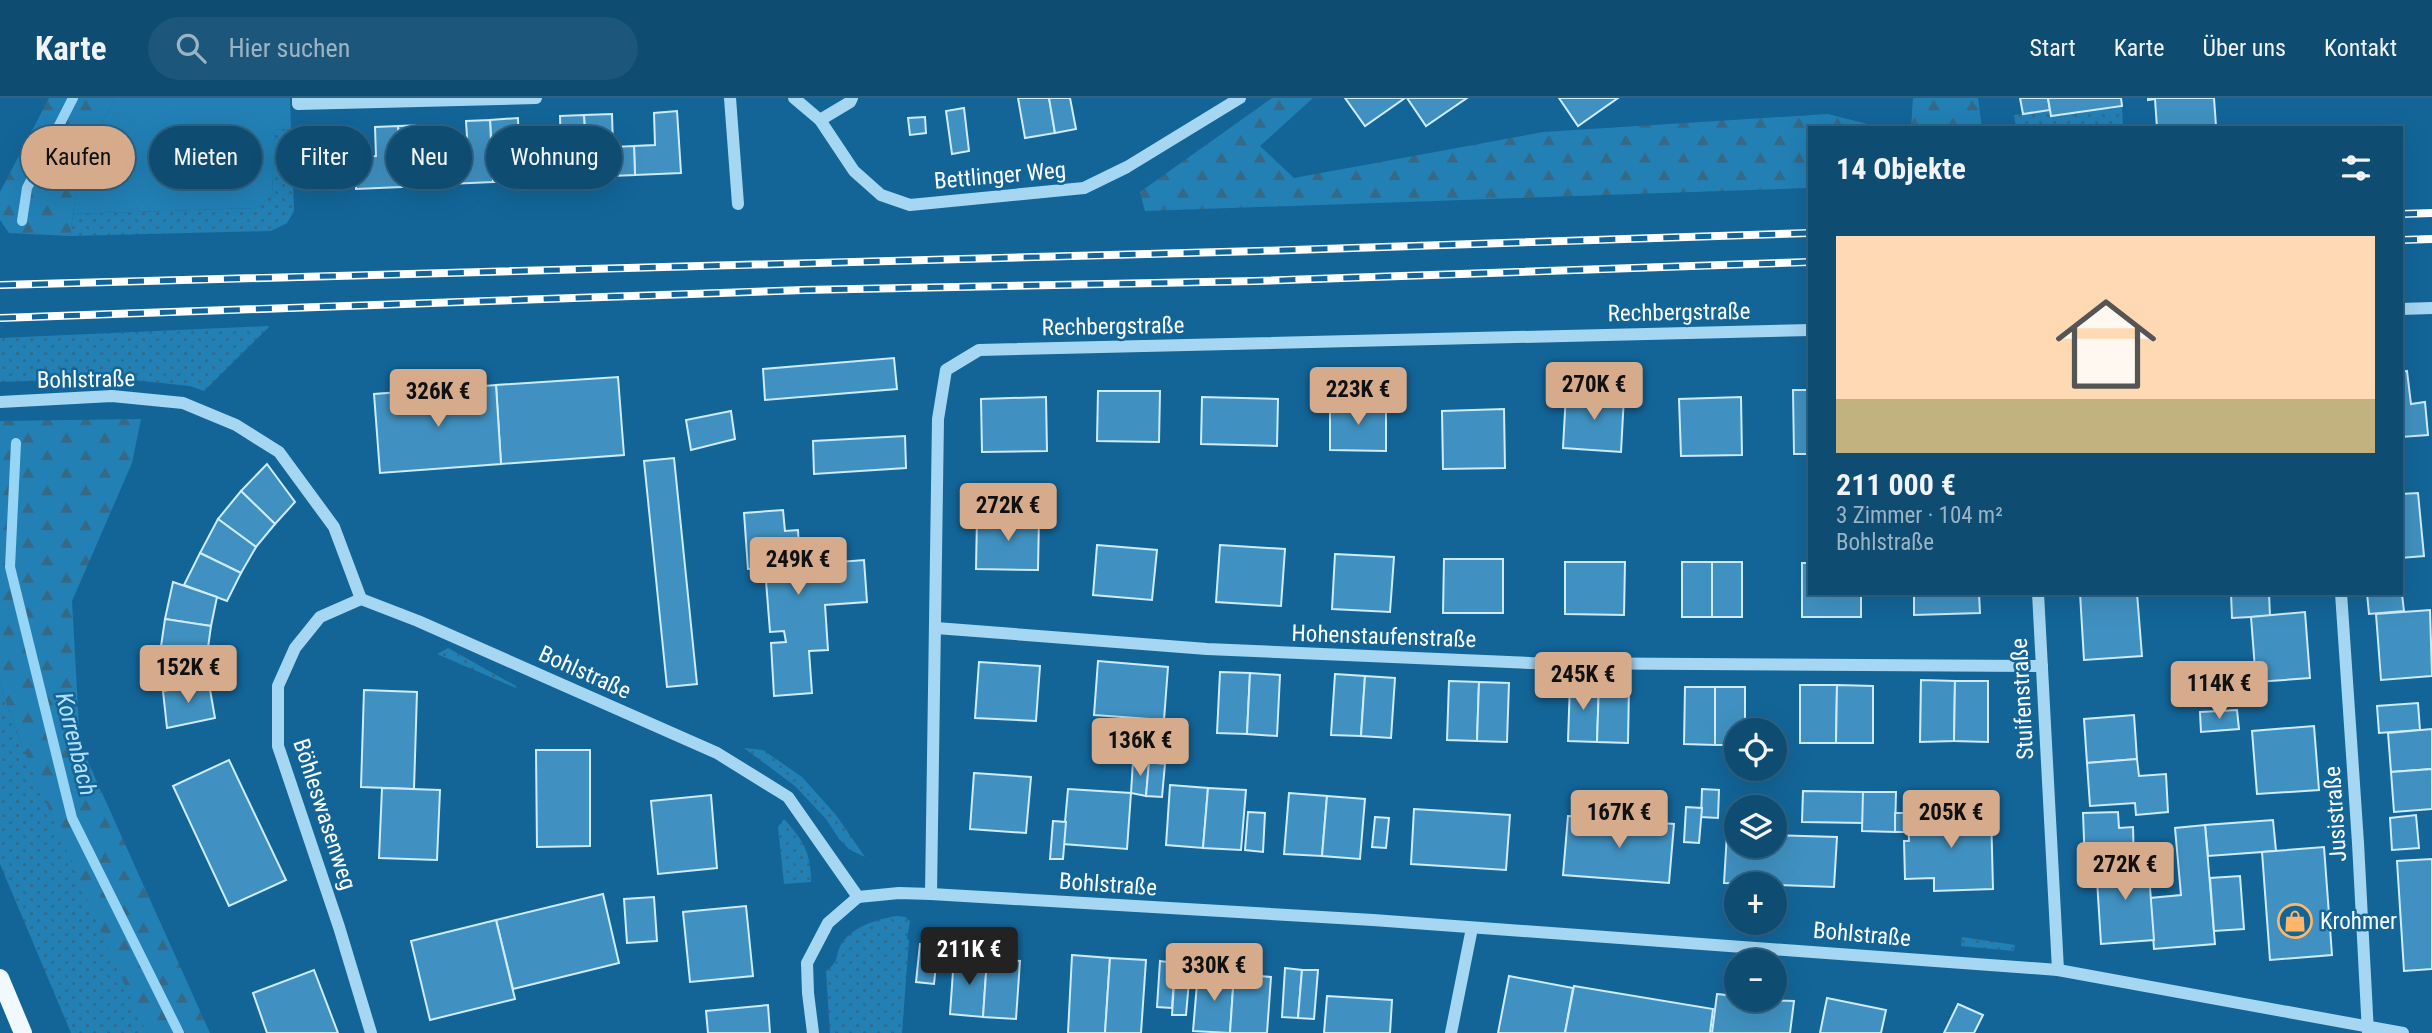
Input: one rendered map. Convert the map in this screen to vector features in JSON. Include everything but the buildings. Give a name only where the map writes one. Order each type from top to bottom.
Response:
[{"type":"main road","points":[[0,978],[23,1033]]},
{"type":"street","points":[[298,98],[298,104],[536,98]]},
{"type":"street","points":[[730,98],[738,204]]},
{"type":"street","name":"Bettlinger Weg","points":[[794,98],[820,120],[854,171],[881,195],[910,205],[1084,188],[1127,167],[1240,98]]},
{"type":"street","points":[[820,120],[850,102],[852,98]]},
{"type":"street","points":[[2403,309],[2432,308]]},
{"type":"street","name":"Rechbergstraße","points":[[931,894],[938,419],[946,370],[979,350],[1808,330]]},
{"type":"street","name":"Bohlstraße","points":[[0,402],[112,396],[135,398],[183,403],[236,425],[279,452],[334,527],[361,600],[418,621],[717,754],[788,797],[858,897],[899,893],[931,894],[1472,928],[2058,970],[2369,1030],[2403,1033]]},
{"type":"street","name":"Stuifenstraße","points":[[2038,595],[2058,970]]},
{"type":"street","name":"Jusistraße","points":[[2341,595],[2369,1030]]},
{"type":"street","name":"Böhleswasenweg","points":[[361,600],[320,617],[295,648],[278,686],[278,746],[339,927],[371,1033]]},
{"type":"street","name":"Hohenstaufenstraße","points":[[936,628],[1207,649],[1519,663],[2042,666]]},
{"type":"street","points":[[813,1033],[807,963],[828,923],[858,897]]},
{"type":"street","points":[[1451,1033],[1472,928]]},
{"type":"green space","points":[[49,98],[116,98],[100,126],[34,126]]},
{"type":"green space","points":[[116,98],[290,98],[291,126],[276,126],[275,130],[272,196],[255,208],[73,214],[77,189],[135,189],[135,126],[100,126]]},
{"type":"green space","points":[[1272,98],[1313,98],[1260,146],[1294,178],[1543,132],[1828,114],[1875,126],[1808,126],[1808,188],[1145,211],[1140,192]]},
{"type":"green space","points":[[1913,98],[1978,98],[1982,126],[1911,126]]},
{"type":"green space","points":[[2122,106],[2123,126],[2016,126],[2014,115],[2050,110],[2051,116]]},
{"type":"green space","points":[[275,130],[276,189],[293,189],[294,211],[287,223],[271,231],[70,236],[73,214],[255,208],[272,196]]},
{"type":"green space","points":[[21,152],[21,189],[77,189],[70,236],[9,233],[0,220],[0,192]]},
{"type":"green space","points":[[270,326],[204,391],[190,386],[113,378],[0,382],[0,338]]},
{"type":"green space","points":[[141,419],[132,463],[72,601],[80,744],[210,1033],[147,1033],[108,949],[21,743],[0,684],[0,421]]},
{"type":"green space","points":[[448,648],[516,686],[516,688],[437,654]]},
{"type":"green space","points":[[0,684],[21,743],[149,1033],[71,1033],[0,864]]},
{"type":"green space","points":[[744,748],[763,750],[802,777],[836,815],[865,857],[850,850],[839,839],[826,819],[795,786]]},
{"type":"green space","points":[[784,819],[805,848],[811,882],[784,884],[778,827]]},
{"type":"green space","points":[[897,916],[910,921],[902,1033],[830,1033],[826,971],[836,961],[842,943],[866,924]]},
{"type":"green space","points":[[1962,937],[2015,945],[2014,951],[1961,946]]},
{"type":"waterway","name":"Korrenbach","points":[[22,221],[27,188],[73,98]]},
{"type":"waterway","name":"Korrenbach","points":[[16,443],[10,567],[72,818],[179,1033]]},
{"type":"railway","points":[[2403,214],[2432,213]]},
{"type":"railway","points":[[0,285],[1259,251],[1808,233]]},
{"type":"railway","points":[[2403,240],[2432,239]]},
{"type":"railway","points":[[0,318],[804,290],[1255,281],[1808,262]]},
{"type":"place","name":"Krohmer","points":[[2295,921]]}]
